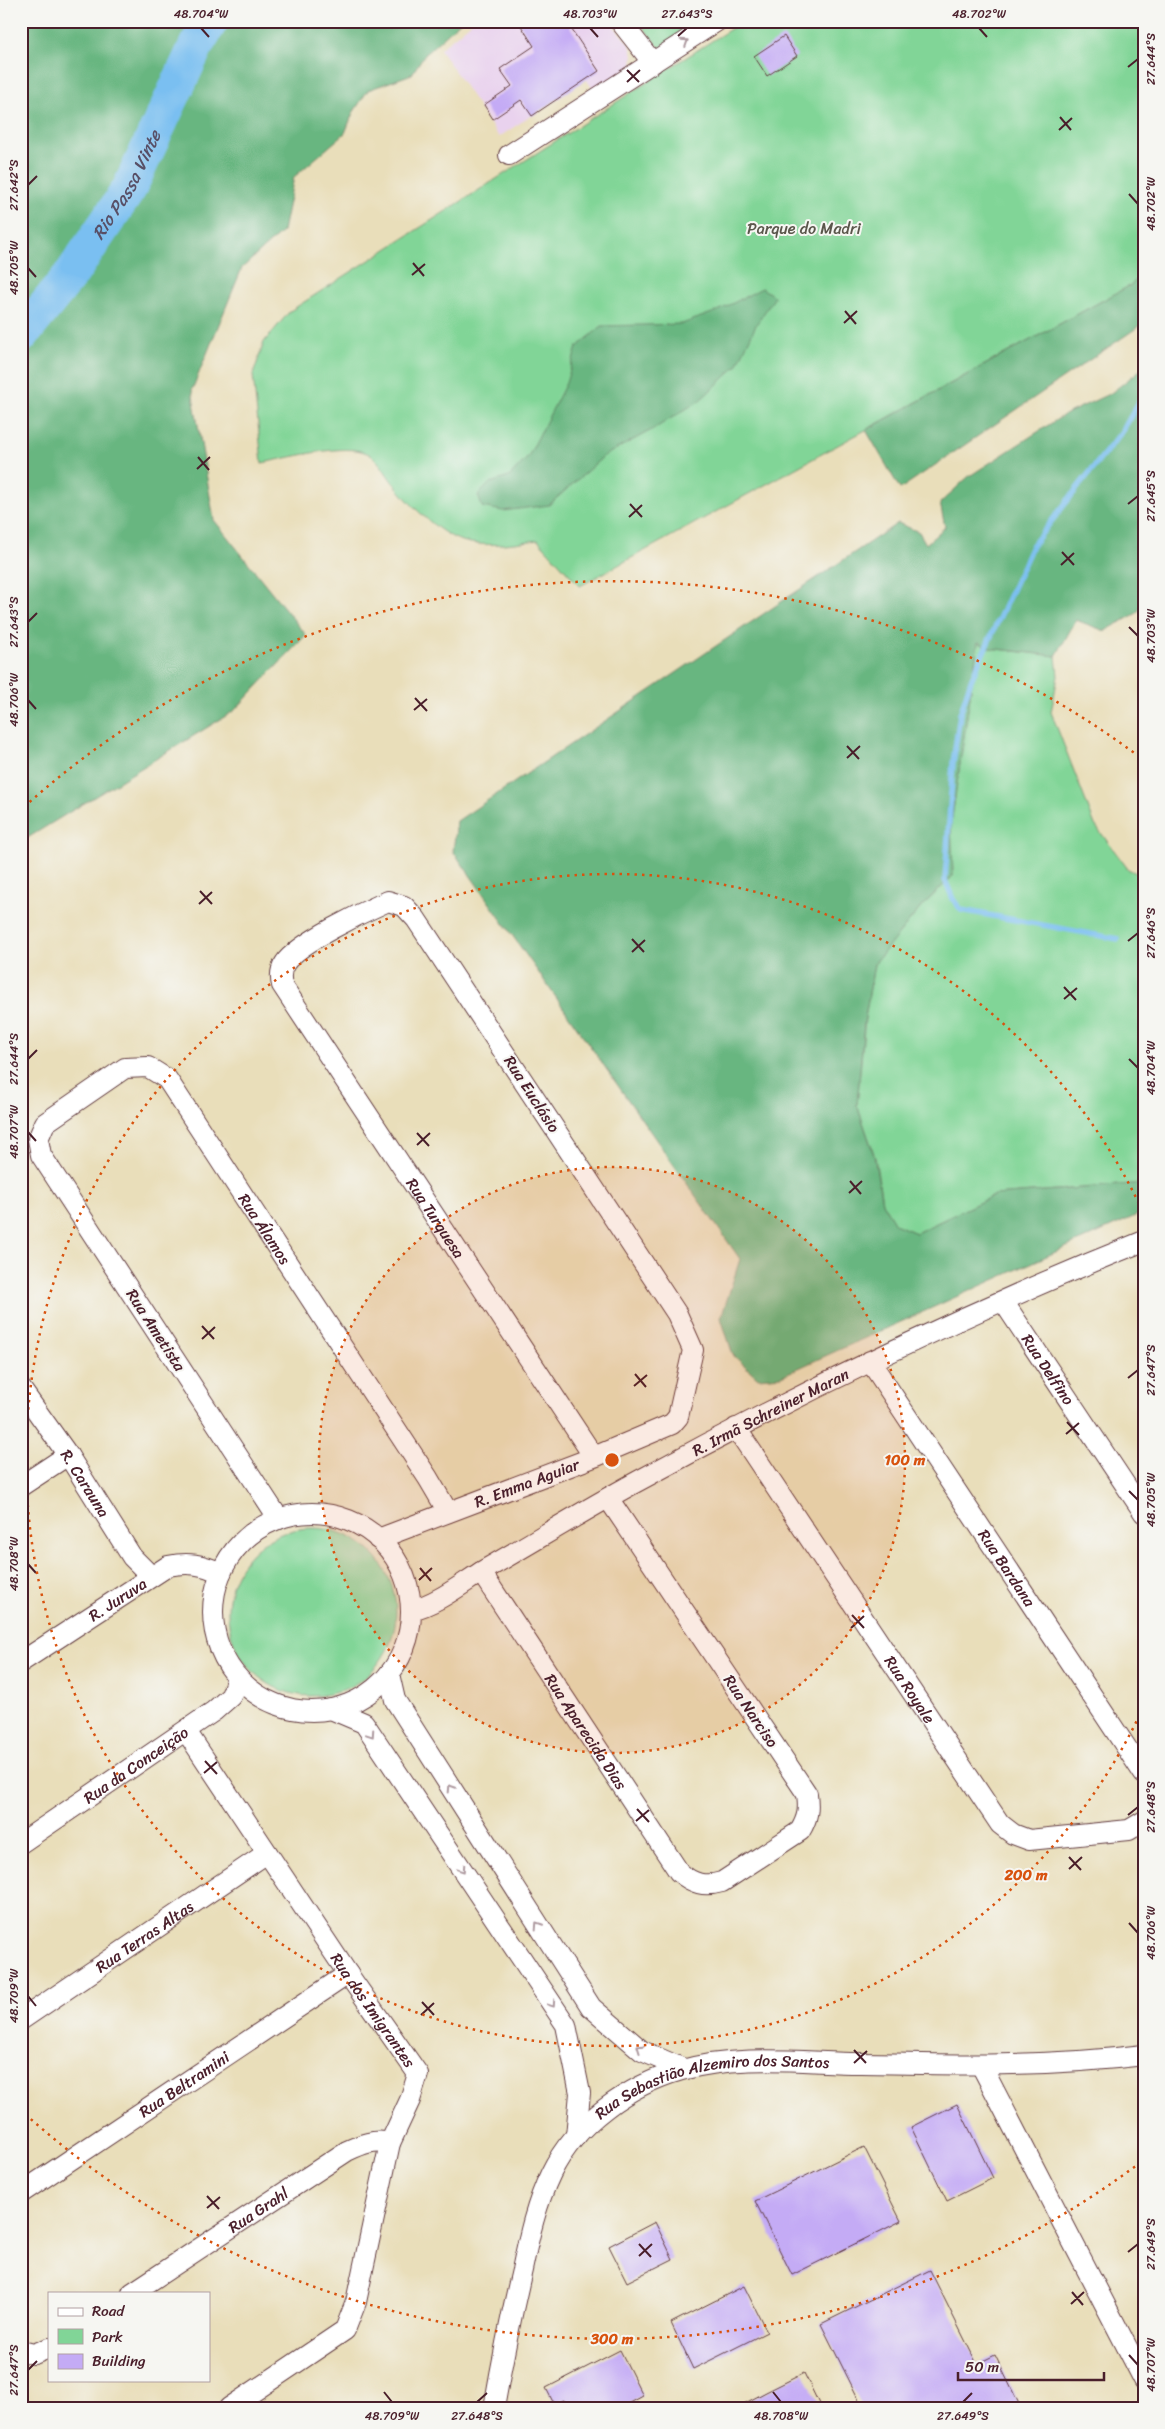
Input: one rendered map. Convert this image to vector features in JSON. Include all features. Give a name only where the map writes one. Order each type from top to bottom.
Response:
[{"type":"street","points":[[620,21],[653,63]]},
{"type":"street","points":[[508,155],[717,21]]},
{"type":"street","name":"Rua Euclásio","points":[[280,977],[282,968],[292,955],[352,917],[388,901],[404,906],[416,918],[677,1314],[693,1350],[678,1417],[672,1424]]},
{"type":"street","name":"Rua Turquesa","points":[[280,977],[286,992],[594,1457]]},
{"type":"street","name":"Rua Álamos","points":[[38,1139],[44,1123],[125,1068],[148,1067],[166,1079],[428,1478],[448,1512]]},
{"type":"street","name":"Rua Ametista","points":[[38,1139],[41,1155],[280,1519]]},
{"type":"street","name":"R. Irmã Schreiner Maran","points":[[411,1610],[430,1605],[481,1572],[608,1498],[736,1428],[870,1361],[1003,1301],[1143,1242]]},
{"type":"street","name":"Rua Delfino","points":[[1003,1301],[1144,1513]]},
{"type":"street","name":"Rua Bardana","points":[[870,1361],[1144,1774]]},
{"type":"street","name":"R. Carauna","points":[[21,1389],[68,1455],[132,1557],[151,1576]]},
{"type":"street","name":"R. Emma Aguiar","points":[[378,1539],[651,1435],[672,1424]]},
{"type":"street","name":"Rua Royale","points":[[736,1428],[1000,1824],[1013,1834],[1028,1840],[1129,1830],[1144,1821]]},
{"type":"street","points":[[21,1486],[68,1455]]},
{"type":"street","name":"Rua Narciso","points":[[608,1498],[807,1794],[808,1814],[800,1831],[722,1882],[710,1885],[699,1884]]},
{"type":"street","points":[[313,1513],[330,1515],[361,1526],[378,1539],[392,1554],[405,1577],[411,1610],[406,1644],[389,1674],[363,1696],[331,1709],[297,1710],[280,1706],[264,1699],[237,1677],[226,1662],[219,1645],[214,1627],[213,1609],[222,1573],[229,1559],[245,1540],[265,1526],[280,1519],[313,1513]]},
{"type":"street","name":"R. Juruva","points":[[21,1662],[168,1566],[186,1563],[205,1565],[222,1573]]},
{"type":"street","name":"Rua Aparecida Dias","points":[[481,1572],[680,1872],[688,1880],[699,1884]]},
{"type":"street","points":[[389,1674],[394,1700],[591,2007],[642,2051],[684,2069]]},
{"type":"street","name":"Rua da Conceição","points":[[21,1843],[186,1731],[231,1696],[237,1677]]},
{"type":"street","points":[[331,1709],[364,1724],[566,2025],[580,2093],[576,2136]]},
{"type":"street","name":"Rua dos Imigrantes","points":[[186,1731],[348,1974],[418,2074],[410,2100],[390,2143],[356,2302],[345,2330],[229,2408]]},
{"type":"street","name":"Rua Terras Altas","points":[[21,2020],[267,1853]]},
{"type":"street","name":"Rua Beltramini","points":[[21,2193],[348,1974]]},
{"type":"street","name":"Rua Sebastião Alzemiro dos Santos","points":[[494,2408],[534,2214],[551,2173],[576,2136],[598,2115],[628,2092],[656,2078],[684,2069],[712,2064],[759,2062],[981,2065],[1086,2062],[1144,2055]]},
{"type":"street","points":[[981,2065],[1144,2380]]},
{"type":"street","name":"Rua Grahl","points":[[134,2292],[347,2151],[363,2144],[380,2140],[390,2143]]},
{"type":"street","points":[[21,2351],[34,2354],[48,2348]]},
{"type":"shaded area","points":[[473,21],[609,21],[630,45],[633,55],[632,65],[596,93],[586,79],[499,137],[440,49]]},
{"type":"green space","points":[[21,21],[461,21],[424,55],[412,74],[368,90],[353,113],[345,133],[294,177],[283,231],[242,268],[192,390],[214,520],[306,635],[234,711],[21,842]]},
{"type":"green space","points":[[638,21],[707,21],[661,50]]},
{"type":"green space","name":"Parque do Madri","points":[[743,21],[1144,21],[1144,272],[1131,285],[580,586],[538,540],[480,544],[462,541],[444,532],[416,509],[401,493],[377,460],[367,453],[351,450],[326,451],[262,463],[253,375],[264,342],[290,311]]},
{"type":"green space","points":[[1144,272],[1144,323],[900,489],[866,430],[1131,285]]},
{"type":"green space","points":[[762,288],[775,297],[757,323],[737,366],[699,401],[604,456],[549,505],[503,511],[482,507],[478,495],[490,483],[509,477],[528,457],[566,383],[577,347],[602,326],[682,324],[720,310]]},
{"type":"green space","points":[[1144,367],[1144,601],[1137,613],[1105,631],[1076,620],[1056,656],[989,648],[978,642],[951,824],[953,876],[922,906],[874,964],[864,1023],[857,1105],[874,1155],[882,1203],[895,1224],[916,1233],[995,1195],[1144,1183],[1142,1213],[781,1376],[758,1378],[733,1355],[721,1318],[740,1259],[453,851],[457,821],[898,523],[919,532],[926,544],[945,527],[940,503],[968,477],[1064,415],[1111,393]]},
{"type":"green space","points":[[978,642],[989,648],[1056,656],[1058,676],[1051,712],[1095,825],[1128,869],[1144,877],[1144,1183],[995,1195],[916,1233],[895,1224],[882,1203],[875,1157],[857,1105],[865,1018],[874,964],[922,906],[953,876],[951,824]]},
{"type":"green space","points":[[304,1528],[320,1528],[352,1538],[377,1559],[390,1580],[396,1612],[390,1644],[382,1659],[365,1677],[344,1690],[320,1696],[304,1696],[280,1690],[265,1682],[242,1659],[234,1644],[228,1620],[228,1604],[234,1580],[242,1565],[265,1542],[280,1534]]},
{"type":"building","points":[[518,21],[566,21],[599,71],[532,116],[521,100],[493,119],[484,105],[512,86],[500,69],[534,46]]},
{"type":"building","points":[[784,36],[797,56],[767,76],[754,56]]},
{"type":"building","points":[[957,2104],[993,2178],[947,2201],[911,2127]]},
{"type":"building","points":[[864,2147],[901,2221],[792,2275],[755,2201]]},
{"type":"building","points":[[655,2222],[673,2259],[627,2282],[609,2246]]},
{"type":"building","points":[[930,2270],[977,2364],[995,2355],[1021,2408],[863,2408],[821,2324]]},
{"type":"building","points":[[744,2286],[767,2332],[693,2369],[671,2323]]},
{"type":"building","points":[[620,2350],[643,2396],[621,2408],[567,2408],[563,2400],[554,2404],[546,2388]]},
{"type":"building","points":[[804,2373],[821,2408],[736,2408],[766,2392]]},
{"type":"waterway","name":"Rio Passa Vinte","points":[[21,336],[72,273],[129,189],[197,44],[211,21]]},
{"type":"waterway","points":[[1118,939],[961,910],[953,899],[945,880],[953,763],[960,714],[971,680],[1032,546],[1123,430],[1144,393]]}]
